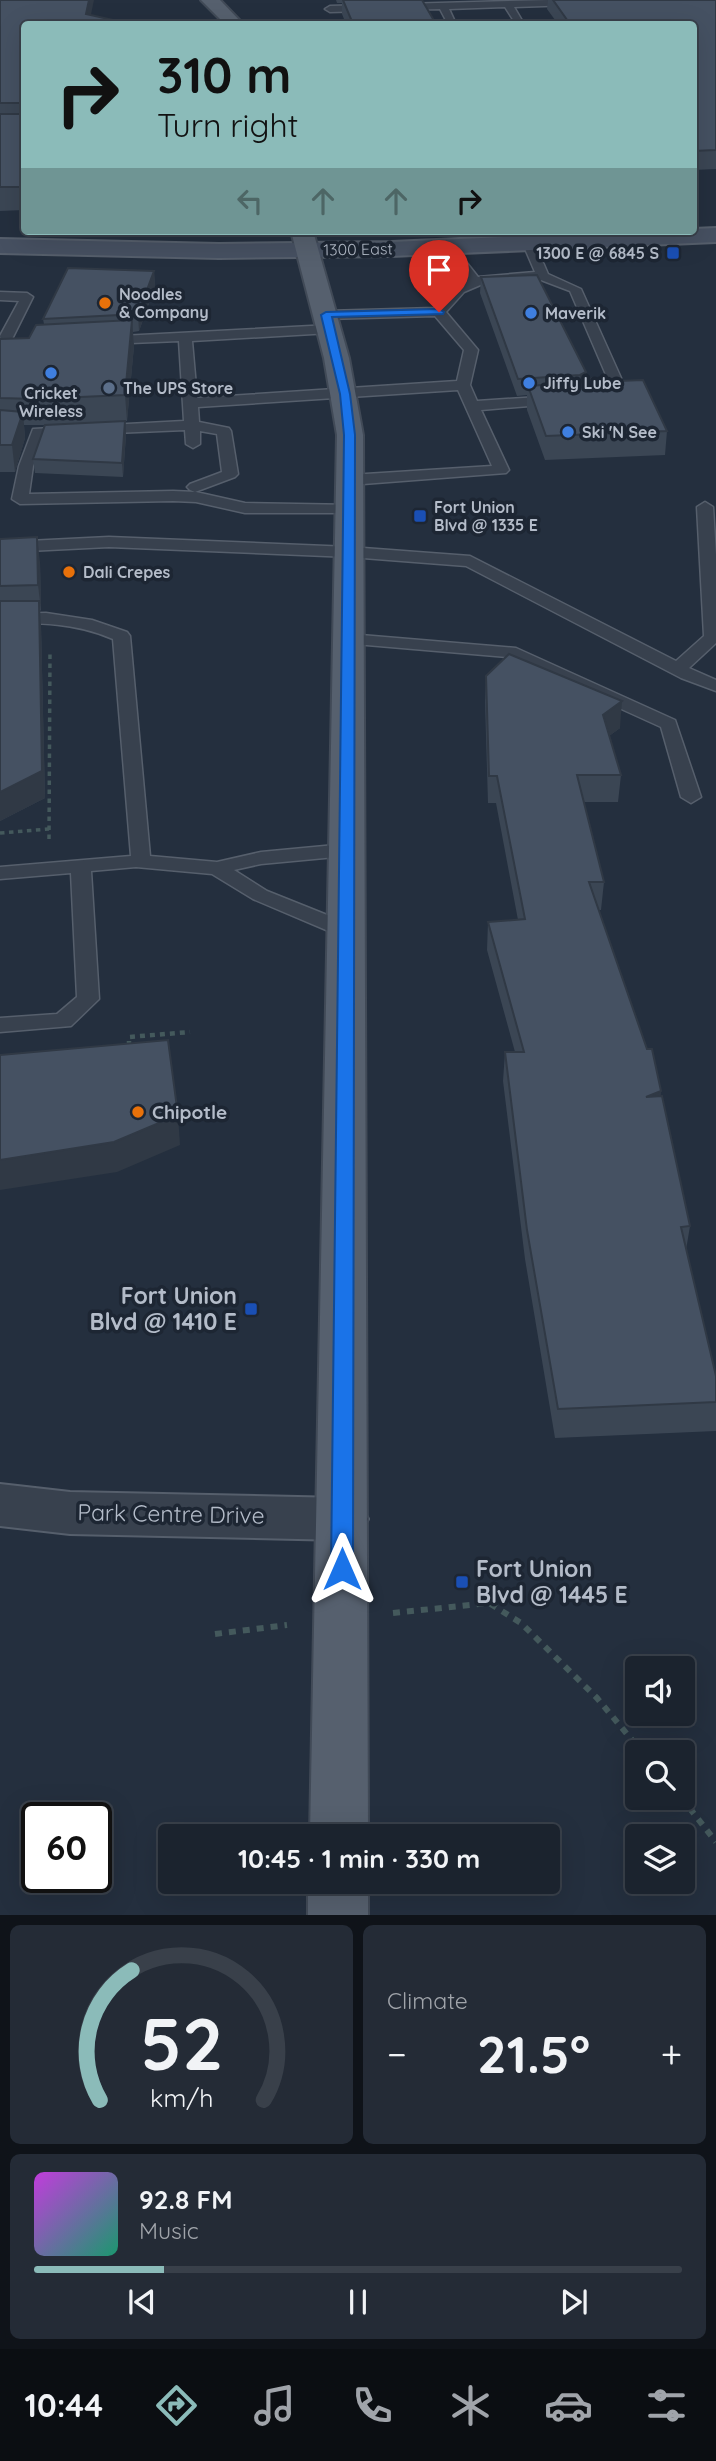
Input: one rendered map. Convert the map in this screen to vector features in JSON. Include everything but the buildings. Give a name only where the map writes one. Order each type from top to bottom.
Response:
[{"type":"main road","points":[[210,0],[231,21]]},
{"type":"main road","name":"1300 East","points":[[0,246],[305,241],[448,247],[529,244],[634,235]]},
{"type":"main road","name":"1300 East","points":[[697,235],[716,235]]},
{"type":"main road","points":[[305,241],[345,394],[350,494],[339,1824]]},
{"type":"main road","points":[[338,1894],[338,1915]]},
{"type":"street","name":"Park Centre Drive","points":[[0,1505],[70,1513],[342,1519]]},
{"type":"lane","points":[[330,9],[587,2]]},
{"type":"lane","points":[[508,4],[518,21]]},
{"type":"lane","points":[[443,6],[451,21]]},
{"type":"lane","points":[[529,244],[543,276]]},
{"type":"lane","points":[[448,247],[473,280]]},
{"type":"lane","points":[[439,312],[448,296],[473,280],[543,276],[575,289],[614,378],[584,399],[472,406]]},
{"type":"lane","points":[[0,296],[27,298],[6,345]]},
{"type":"lane","points":[[93,341],[185,337],[439,312]]},
{"type":"lane","points":[[195,486],[245,508],[501,470],[463,385],[471,350],[439,312]]},
{"type":"lane","points":[[185,337],[192,444]]},
{"type":"lane","points":[[189,403],[463,385]]},
{"type":"lane","points":[[0,498],[20,499],[75,497],[195,486],[230,474],[224,431],[192,425],[32,432],[20,499]]},
{"type":"lane","points":[[78,449],[80,430]]},
{"type":"lane","points":[[75,497],[76,480]]},
{"type":"lane","points":[[678,670],[713,637],[705,507]]},
{"type":"lane","points":[[28,546],[109,542],[350,552],[470,562],[678,670],[716,686]]},
{"type":"lane","points":[[0,619],[43,616],[92,624],[121,635],[141,862]]},
{"type":"lane","points":[[349,639],[510,652],[669,724],[691,797]]},
{"type":"lane","points":[[0,873],[141,862],[217,868],[261,858],[346,850]]},
{"type":"lane","points":[[0,1025],[63,1021],[88,999],[81,866]]},
{"type":"lane","points":[[217,868],[260,895],[345,930]]},
{"type":"path","points":[[48,845],[50,653]]},
{"type":"path","points":[[0,833],[49,830]]},
{"type":"path","points":[[130,1057],[129,1037],[190,1032]]},
{"type":"path","points":[[457,1606],[489,1603],[521,1623],[597,1699],[632,1740]]},
{"type":"path","points":[[691,1810],[716,1842]]},
{"type":"place","name":"1300 E @ 6845 S","points":[[673,253]]},
{"type":"place","name":"Noodles & Company","points":[[105,303]]},
{"type":"place","name":"Maverik","points":[[531,313]]},
{"type":"place","name":"Cricket Wireless","points":[[51,373]]},
{"type":"place","name":"Jiffy Lube","points":[[529,383]]},
{"type":"place","name":"The UPS Store","points":[[109,388]]},
{"type":"place","name":"Ski 'N See","points":[[568,432]]},
{"type":"place","name":"Fort Union Blvd @ 1335 E","points":[[420,516]]},
{"type":"place","name":"Dali Crepes","points":[[69,572]]},
{"type":"place","name":"Chipotle","points":[[138,1112]]},
{"type":"place","name":"Fort Union Blvd @ 1410 E","points":[[251,1309]]},
{"type":"place","name":"Fort Union Blvd @ 1445 E","points":[[462,1582]]},
{"type":"route","points":[[342,1569],[350,435],[345,394],[326,315],[439,312]]}]
